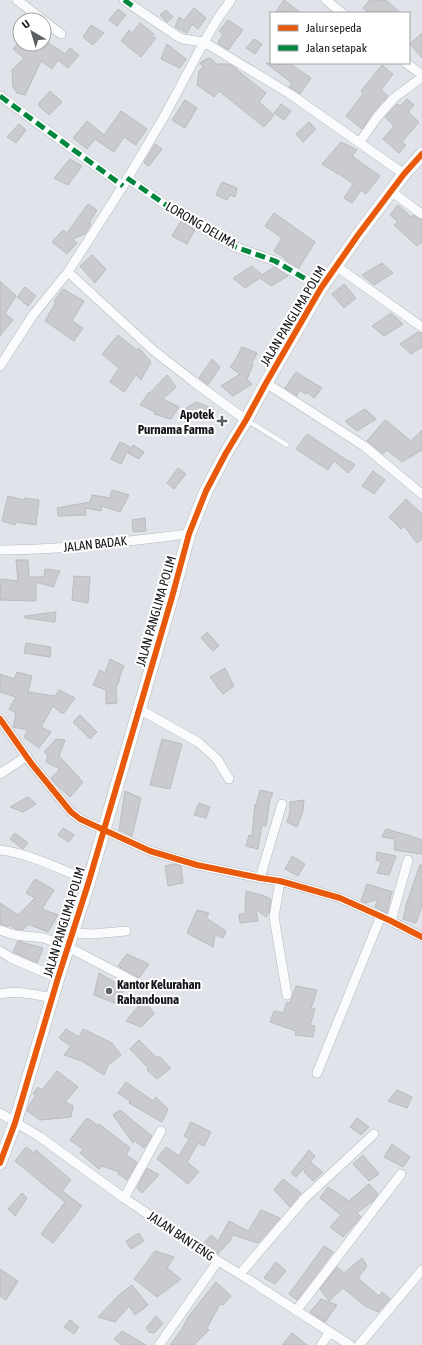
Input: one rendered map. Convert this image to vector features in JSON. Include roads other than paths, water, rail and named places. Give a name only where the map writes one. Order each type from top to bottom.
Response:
[{"type":"street","points":[[17,0],[32,12]]},
{"type":"street","points":[[124,0],[177,36],[204,42],[290,94],[404,174]]},
{"type":"street","points":[[0,366],[33,315],[68,272],[125,182],[165,115],[204,42],[231,0]]},
{"type":"street","points":[[326,0],[341,12]]},
{"type":"street","points":[[52,28],[61,34]]},
{"type":"street","points":[[359,143],[378,116],[394,98],[422,76],[407,64]]},
{"type":"street","name":"LORONG DELIMA","points":[[0,96],[125,182],[233,246],[275,261],[321,288]]},
{"type":"street","name":"JALAN PANGLIMA POLIM","points":[[0,1163],[15,1123],[58,978],[89,881],[189,534],[206,491],[226,452],[246,420],[321,288],[358,235],[392,192],[404,174],[422,154]]},
{"type":"street","points":[[392,192],[422,214]]},
{"type":"street","points":[[336,266],[422,327]]},
{"type":"street","points":[[68,272],[153,350],[246,420]]},
{"type":"street","points":[[266,383],[364,446],[422,494]]},
{"type":"street","name":"JALAN BADAK","points":[[0,550],[34,550],[189,534]]},
{"type":"street","points":[[139,709],[198,742],[216,759],[229,779]]},
{"type":"street","points":[[0,719],[71,812],[80,819],[150,851],[190,863],[280,881],[340,898],[381,916],[422,937]]},
{"type":"street","points":[[0,774],[27,756]]},
{"type":"street","points":[[260,878],[282,804]]},
{"type":"street","points":[[0,850],[13,852],[32,858],[89,881]]},
{"type":"street","points":[[391,921],[408,860]]},
{"type":"street","points":[[280,881],[274,917],[287,995]]},
{"type":"street","points":[[317,1073],[381,916]]},
{"type":"street","points":[[0,930],[15,934],[44,938],[68,947],[133,981]]},
{"type":"street","points":[[73,933],[92,934],[126,931]]},
{"type":"street","points":[[0,951],[11,958],[58,978]]},
{"type":"street","points":[[0,994],[20,992],[53,998]]},
{"type":"street","name":"JALAN BANTENG","points":[[0,1113],[40,1137],[124,1198],[218,1261],[350,1345]]},
{"type":"street","points":[[124,1198],[161,1131]]},
{"type":"street","points":[[240,1274],[305,1198],[374,1134]]},
{"type":"street","points":[[296,1311],[401,1174]]},
{"type":"street","points":[[159,1345],[218,1261]]},
{"type":"street","points":[[359,1345],[422,1270]]},
{"type":"street","points":[[321,1345],[330,1332]]},
{"type":"lane","points":[[246,420],[287,445]]},
{"type":"place","name":"Apotek Purnama Farma","points":[[222,421]]},
{"type":"place","name":"Kantor Kelurahan Rahandouna","points":[[109,991]]}]
